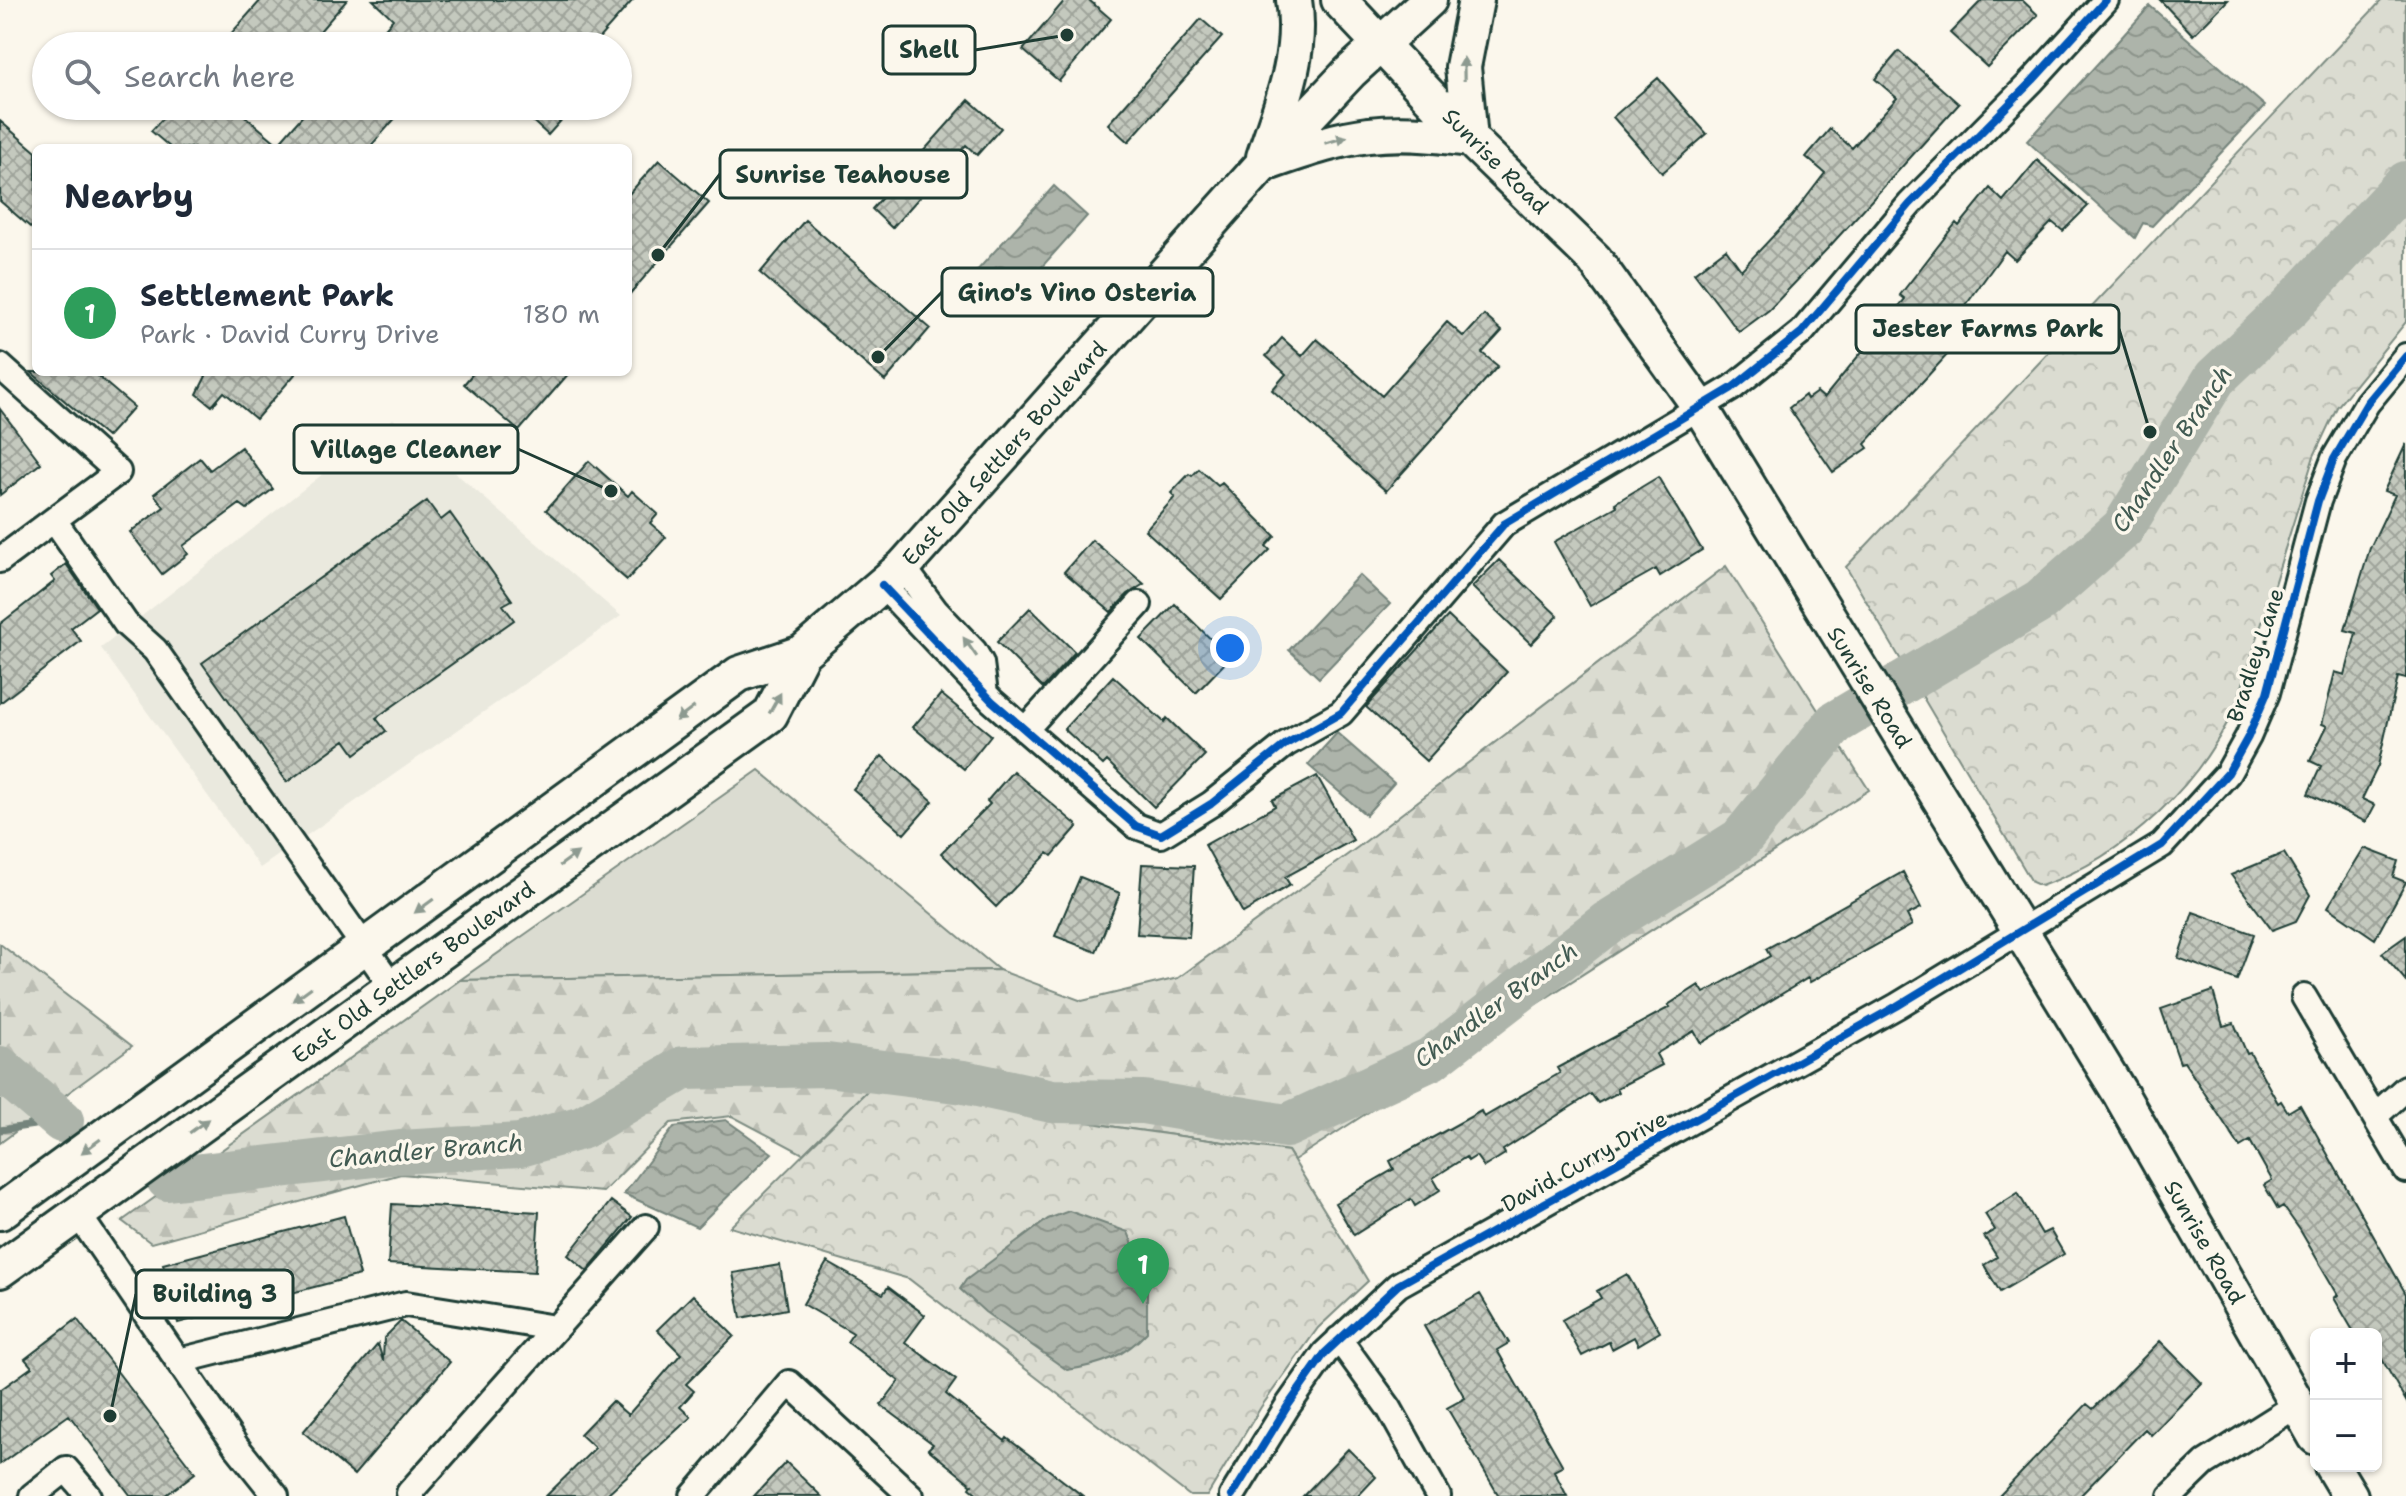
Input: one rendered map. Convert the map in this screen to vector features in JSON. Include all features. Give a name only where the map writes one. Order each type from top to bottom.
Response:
[{"type":"main road","points":[[1262,165],[1295,58],[1298,27],[1294,0]]},
{"type":"main road","name":"Sunrise Road","points":[[1339,0],[1470,139],[1594,259],[1700,407],[2121,1095],[2310,1427]]},
{"type":"main road","name":"East Old Settlers Boulevard","points":[[0,1212],[739,674],[802,653],[892,576],[1262,165],[1381,44],[1429,0]]},
{"type":"main road","points":[[1262,165],[1345,136],[1378,132],[1470,139],[1463,67],[1476,0]]},
{"type":"main road","name":"East Old Settlers Boulevard","points":[[0,1270],[770,715],[802,653]]},
{"type":"main road","points":[[2336,1472],[2350,1496]]},
{"type":"street","points":[[892,576],[988,698],[1136,826],[1161,835],[1211,804],[1286,744],[1341,713],[1504,524],[1732,388],[1802,332],[1910,204],[2033,80],[2106,0]]},
{"type":"street","name":"Bradley Lane","points":[[2022,933],[2162,845],[2228,773],[2267,693],[2318,501],[2334,459],[2367,403],[2406,356]]},
{"type":"street","points":[[0,366],[118,472],[0,560]]},
{"type":"street","points":[[54,520],[126,624],[155,650],[392,986]]},
{"type":"street","points":[[1025,730],[1139,604]]},
{"type":"street","name":"David Curry Drive","points":[[1232,1496],[1287,1407],[1339,1339],[1398,1285],[2022,933]]},
{"type":"street","points":[[2304,997],[2406,1170]]},
{"type":"street","points":[[2375,1116],[2406,1088]]},
{"type":"street","points":[[78,1214],[276,1496]]},
{"type":"street","points":[[411,1496],[409,1493],[458,1434],[646,1227]]},
{"type":"street","points":[[179,1361],[406,1304],[555,1328]]},
{"type":"street","points":[[1339,1339],[1389,1408],[1438,1496]]},
{"type":"street","points":[[693,1496],[789,1383],[911,1496]]},
{"type":"street","points":[[2171,1496],[2205,1463],[2297,1405]]},
{"type":"street","points":[[32,1496],[66,1469],[89,1496]]},
{"type":"shaded area","points":[[393,419],[621,616],[260,868],[101,648]]},
{"type":"green space","points":[[2382,0],[2406,0],[2406,322],[2337,407],[2314,456],[2237,703],[2203,762],[2157,814],[2131,837],[2072,873],[2041,886],[2032,882],[1846,567]]},
{"type":"green space","points":[[1726,566],[1869,790],[1294,1160],[1288,1151],[1116,1127],[873,1085],[803,1154],[732,1116],[671,1123],[603,1192],[401,1174],[151,1243],[122,1221],[460,980],[999,970],[1082,1001],[1178,978],[1358,847]]},
{"type":"green space","points":[[759,770],[999,970],[460,980]]},
{"type":"green space","points":[[0,944],[132,1046],[0,1143]]},
{"type":"green space","points":[[873,1085],[1116,1127],[1288,1151],[1368,1281],[1318,1328],[1261,1407],[1207,1496],[1190,1496],[909,1279],[730,1227]]},
{"type":"water","points":[[2150,6],[2265,106],[2152,226],[2143,223],[2135,238],[2027,141]]},
{"type":"water","points":[[1054,186],[1087,216],[1000,314],[963,286]]},
{"type":"water","points":[[1359,575],[1390,604],[1319,678],[1289,650]]},
{"type":"water","points":[[1337,733],[1394,783],[1366,815],[1308,765]]},
{"type":"water","points":[[726,1120],[772,1153],[697,1227],[624,1194],[674,1127]]},
{"type":"water","points":[[1069,1211],[1128,1232],[1147,1278],[1147,1332],[1130,1348],[1111,1358],[1067,1370],[985,1312],[960,1289],[966,1280],[1048,1219]]},
{"type":"building","points":[[261,0],[347,0],[321,32],[232,32]]},
{"type":"building","points":[[373,0],[633,0],[604,32],[382,32],[393,19]]},
{"type":"building","points":[[1065,0],[1089,0],[1111,19],[1059,81],[1023,50]]},
{"type":"building","points":[[1982,0],[2022,0],[2038,15],[1987,67],[1950,33]]},
{"type":"building","points":[[2160,0],[2228,0],[2193,35]]},
{"type":"building","points":[[1201,19],[1222,37],[1128,142],[1108,124]]},
{"type":"building","points":[[1899,51],[1959,104],[1769,310],[1739,332],[1694,273],[1726,249],[1741,270],[1792,216],[1825,173],[1806,157],[1830,129],[1852,148],[1897,98],[1875,79]]},
{"type":"building","points":[[1658,78],[1707,134],[1662,173],[1613,117]]},
{"type":"building","points":[[969,100],[1001,128],[977,155],[966,145],[892,228],[872,209]]},
{"type":"building","points":[[161,120],[250,120],[278,144],[166,144],[151,131]]},
{"type":"building","points":[[299,120],[394,120],[373,144],[278,144]]},
{"type":"building","points":[[531,120],[561,120],[548,135]]},
{"type":"building","points":[[0,121],[32,149],[32,229],[0,201]]},
{"type":"building","points":[[659,160],[709,203],[632,291],[632,190]]},
{"type":"building","points":[[2037,160],[2088,206],[2063,231],[2052,222],[2015,260],[2005,251],[1966,305],[1975,312],[1939,348],[1947,355],[1865,444],[1868,448],[1833,472],[1789,408],[1805,395],[1807,399],[1817,392],[1824,398],[1905,299],[1900,295],[1956,223],[1959,226],[1990,188],[2003,201]]},
{"type":"building","points":[[805,220],[930,328],[885,381],[760,273]]},
{"type":"building","points":[[1484,315],[1502,331],[1482,353],[1498,366],[1386,491],[1272,390],[1286,374],[1266,356],[1282,338],[1302,356],[1317,339],[1382,396],[1447,322],[1464,337]]},
{"type":"building","points":[[36,376],[98,376],[134,407],[107,437]]},
{"type":"building","points":[[206,376],[294,376],[256,419],[224,392],[212,406],[197,394]]},
{"type":"building","points":[[471,376],[567,376],[519,431],[464,384]]},
{"type":"building","points":[[0,409],[41,463],[0,495]]},
{"type":"building","points":[[2406,444],[2406,679],[2398,677],[2378,766],[2362,799],[2375,805],[2366,822],[2308,794],[2321,766],[2310,761],[2327,726],[2322,724],[2335,672],[2345,675],[2356,633],[2345,630],[2370,548],[2395,495],[2384,491]]},
{"type":"building","points":[[241,447],[273,489],[247,509],[240,504],[183,546],[188,554],[162,574],[130,532],[164,507],[154,494],[200,458],[210,470]]},
{"type":"building","points":[[589,461],[628,496],[632,491],[658,514],[650,523],[666,537],[627,580],[546,510]]},
{"type":"building","points":[[1199,469],[1218,486],[1222,483],[1275,536],[1266,546],[1270,550],[1221,599],[1145,530],[1175,497],[1171,493],[1189,474],[1192,476]]},
{"type":"building","points":[[1658,477],[1702,550],[1660,576],[1656,569],[1590,606],[1554,542],[1617,506],[1615,503]]},
{"type":"building","points":[[427,501],[441,520],[450,513],[512,600],[503,605],[514,620],[376,718],[386,731],[355,754],[345,740],[287,782],[202,663]]},
{"type":"building","points":[[1092,540],[1144,584],[1128,594],[1111,612],[1064,572]]},
{"type":"building","points":[[1499,560],[1558,616],[1531,644],[1472,587]]},
{"type":"building","points":[[66,564],[97,608],[71,628],[81,641],[0,703],[0,624],[55,581],[51,576]]},
{"type":"building","points":[[1175,604],[1230,658],[1196,693],[1141,639]]},
{"type":"building","points":[[1030,608],[1075,652],[1043,688],[997,642]]},
{"type":"building","points":[[1448,616],[1507,672],[1426,761],[1366,707]]},
{"type":"building","points":[[1113,676],[1164,722],[1167,718],[1205,755],[1154,807],[1107,761],[1103,765],[1064,729]]},
{"type":"building","points":[[941,694],[991,735],[964,769],[913,727]]},
{"type":"building","points":[[882,756],[933,801],[904,834],[853,789]]},
{"type":"building","points":[[1013,771],[1078,826],[1052,856],[1048,853],[996,907],[941,853],[990,804],[987,801]]},
{"type":"building","points":[[1317,776],[1353,840],[1285,877],[1290,885],[1243,913],[1205,845],[1275,806],[1272,800]]},
{"type":"building","points":[[2364,848],[2398,861],[2393,877],[2406,882],[2375,939],[2328,907]]},
{"type":"building","points":[[2284,853],[2310,895],[2296,921],[2272,930],[2231,875]]},
{"type":"building","points":[[1142,864],[1194,866],[1189,937],[1137,934]]},
{"type":"building","points":[[1903,872],[1921,908],[1907,915],[1912,925],[1810,982],[1808,978],[1701,1043],[1694,1031],[1656,1054],[1662,1065],[1617,1088],[1619,1092],[1598,1103],[1591,1094],[1503,1150],[1505,1154],[1484,1167],[1476,1156],[1468,1161],[1466,1157],[1433,1178],[1440,1190],[1415,1206],[1411,1199],[1354,1235],[1335,1203],[1394,1169],[1390,1161],[1481,1111],[1484,1117],[1560,1073],[1557,1068],[1670,1007],[1668,1005],[1699,985],[1704,993],[1770,956],[1766,949]]},
{"type":"building","points":[[1080,877],[1120,893],[1096,952],[1055,936]]},
{"type":"building","points":[[2193,912],[2254,934],[2237,980],[2178,958]]},
{"type":"building","points":[[2406,936],[2406,981],[2382,953]]},
{"type":"building","points":[[2213,991],[2223,1026],[2234,1023],[2247,1054],[2250,1053],[2278,1103],[2281,1101],[2288,1112],[2300,1105],[2406,1294],[2406,1401],[2382,1359],[2382,1328],[2352,1328],[2334,1298],[2338,1295],[2300,1230],[2283,1206],[2278,1209],[2264,1185],[2272,1180],[2250,1141],[2240,1147],[2184,1062],[2180,1063],[2161,1009]]},
{"type":"building","points":[[2018,1193],[2042,1234],[2050,1230],[2064,1254],[2000,1292],[1984,1265],[1997,1257],[1984,1236],[1995,1230],[1985,1214]]},
{"type":"building","points":[[611,1201],[632,1217],[587,1271],[568,1255]]},
{"type":"building","points":[[392,1204],[539,1212],[535,1272],[388,1264]]},
{"type":"building","points":[[344,1216],[360,1275],[178,1323],[163,1264]]},
{"type":"building","points":[[827,1262],[883,1294],[888,1287],[925,1315],[905,1342],[956,1380],[946,1394],[1005,1441],[1007,1438],[1083,1496],[980,1496],[970,1488],[972,1485],[928,1449],[933,1444],[881,1405],[899,1381],[847,1342],[853,1333],[803,1304]]},
{"type":"building","points":[[780,1265],[787,1309],[741,1318],[733,1273]]},
{"type":"building","points":[[1627,1274],[1660,1332],[1638,1345],[1634,1337],[1612,1349],[1609,1342],[1582,1356],[1562,1320],[1601,1298],[1597,1291]]},
{"type":"building","points":[[1480,1294],[1509,1343],[1497,1350],[1563,1466],[1554,1471],[1567,1496],[1499,1496],[1447,1408],[1465,1398],[1424,1326]]},
{"type":"building","points":[[693,1295],[734,1336],[686,1384],[694,1391],[680,1407],[691,1417],[605,1496],[546,1496],[595,1448],[580,1434],[612,1401],[628,1415],[681,1354],[657,1330]]},
{"type":"building","points":[[77,1319],[195,1473],[165,1496],[131,1496],[69,1415],[0,1464],[0,1390],[32,1367],[25,1359]]},
{"type":"building","points":[[401,1321],[450,1362],[354,1475],[303,1432],[378,1344],[383,1361],[384,1338]]},
{"type":"building","points":[[2160,1341],[2202,1383],[2151,1435],[2145,1429],[2080,1496],[1999,1496],[2087,1404],[2093,1409]]},
{"type":"building","points":[[1348,1449],[1376,1477],[1358,1496],[1303,1496]]},
{"type":"building","points":[[786,1462],[821,1496],[754,1496]]},
{"type":"waterway","name":"Chandler Branch","points":[[168,1179],[400,1152],[520,1145],[583,1127],[683,1068],[827,1065],[964,1082],[1052,1101],[1143,1102],[1286,1126],[1431,1059],[1607,923],[1740,840],[1835,723],[2040,601],[2123,528],[2215,378],[2290,307],[2406,183]]},
{"type":"waterway","name":"Chandler Branch","points":[[0,1068],[62,1121]]},
{"type":"waterway","points":[[0,1130],[62,1121]]},
{"type":"cycle path","points":[[882,585],[992,701],[1136,826],[1161,835],[1211,804],[1286,744],[1341,713],[1504,524],[1732,388],[1802,332],[1910,204],[2033,80],[2106,0]]},
{"type":"cycle path","points":[[1232,1496],[1287,1407],[1325,1353],[1398,1285],[1897,1006],[2162,845],[2228,773],[2248,737],[2267,693],[2318,501],[2334,459],[2367,403],[2406,356]]},
{"type":"place","name":"Shell","points":[[1067,35]]},
{"type":"place","name":"Sunrise Teahouse","points":[[658,255]]},
{"type":"place","name":"Gino's Vino Osteria","points":[[878,357]]},
{"type":"place","name":"Jester Farms Park","points":[[2150,432]]},
{"type":"place","name":"Village Cleaner","points":[[611,491]]},
{"type":"place","name":"Settlement Park","points":[[1143,1304]]},
{"type":"place","name":"Building 3","points":[[110,1416]]}]
